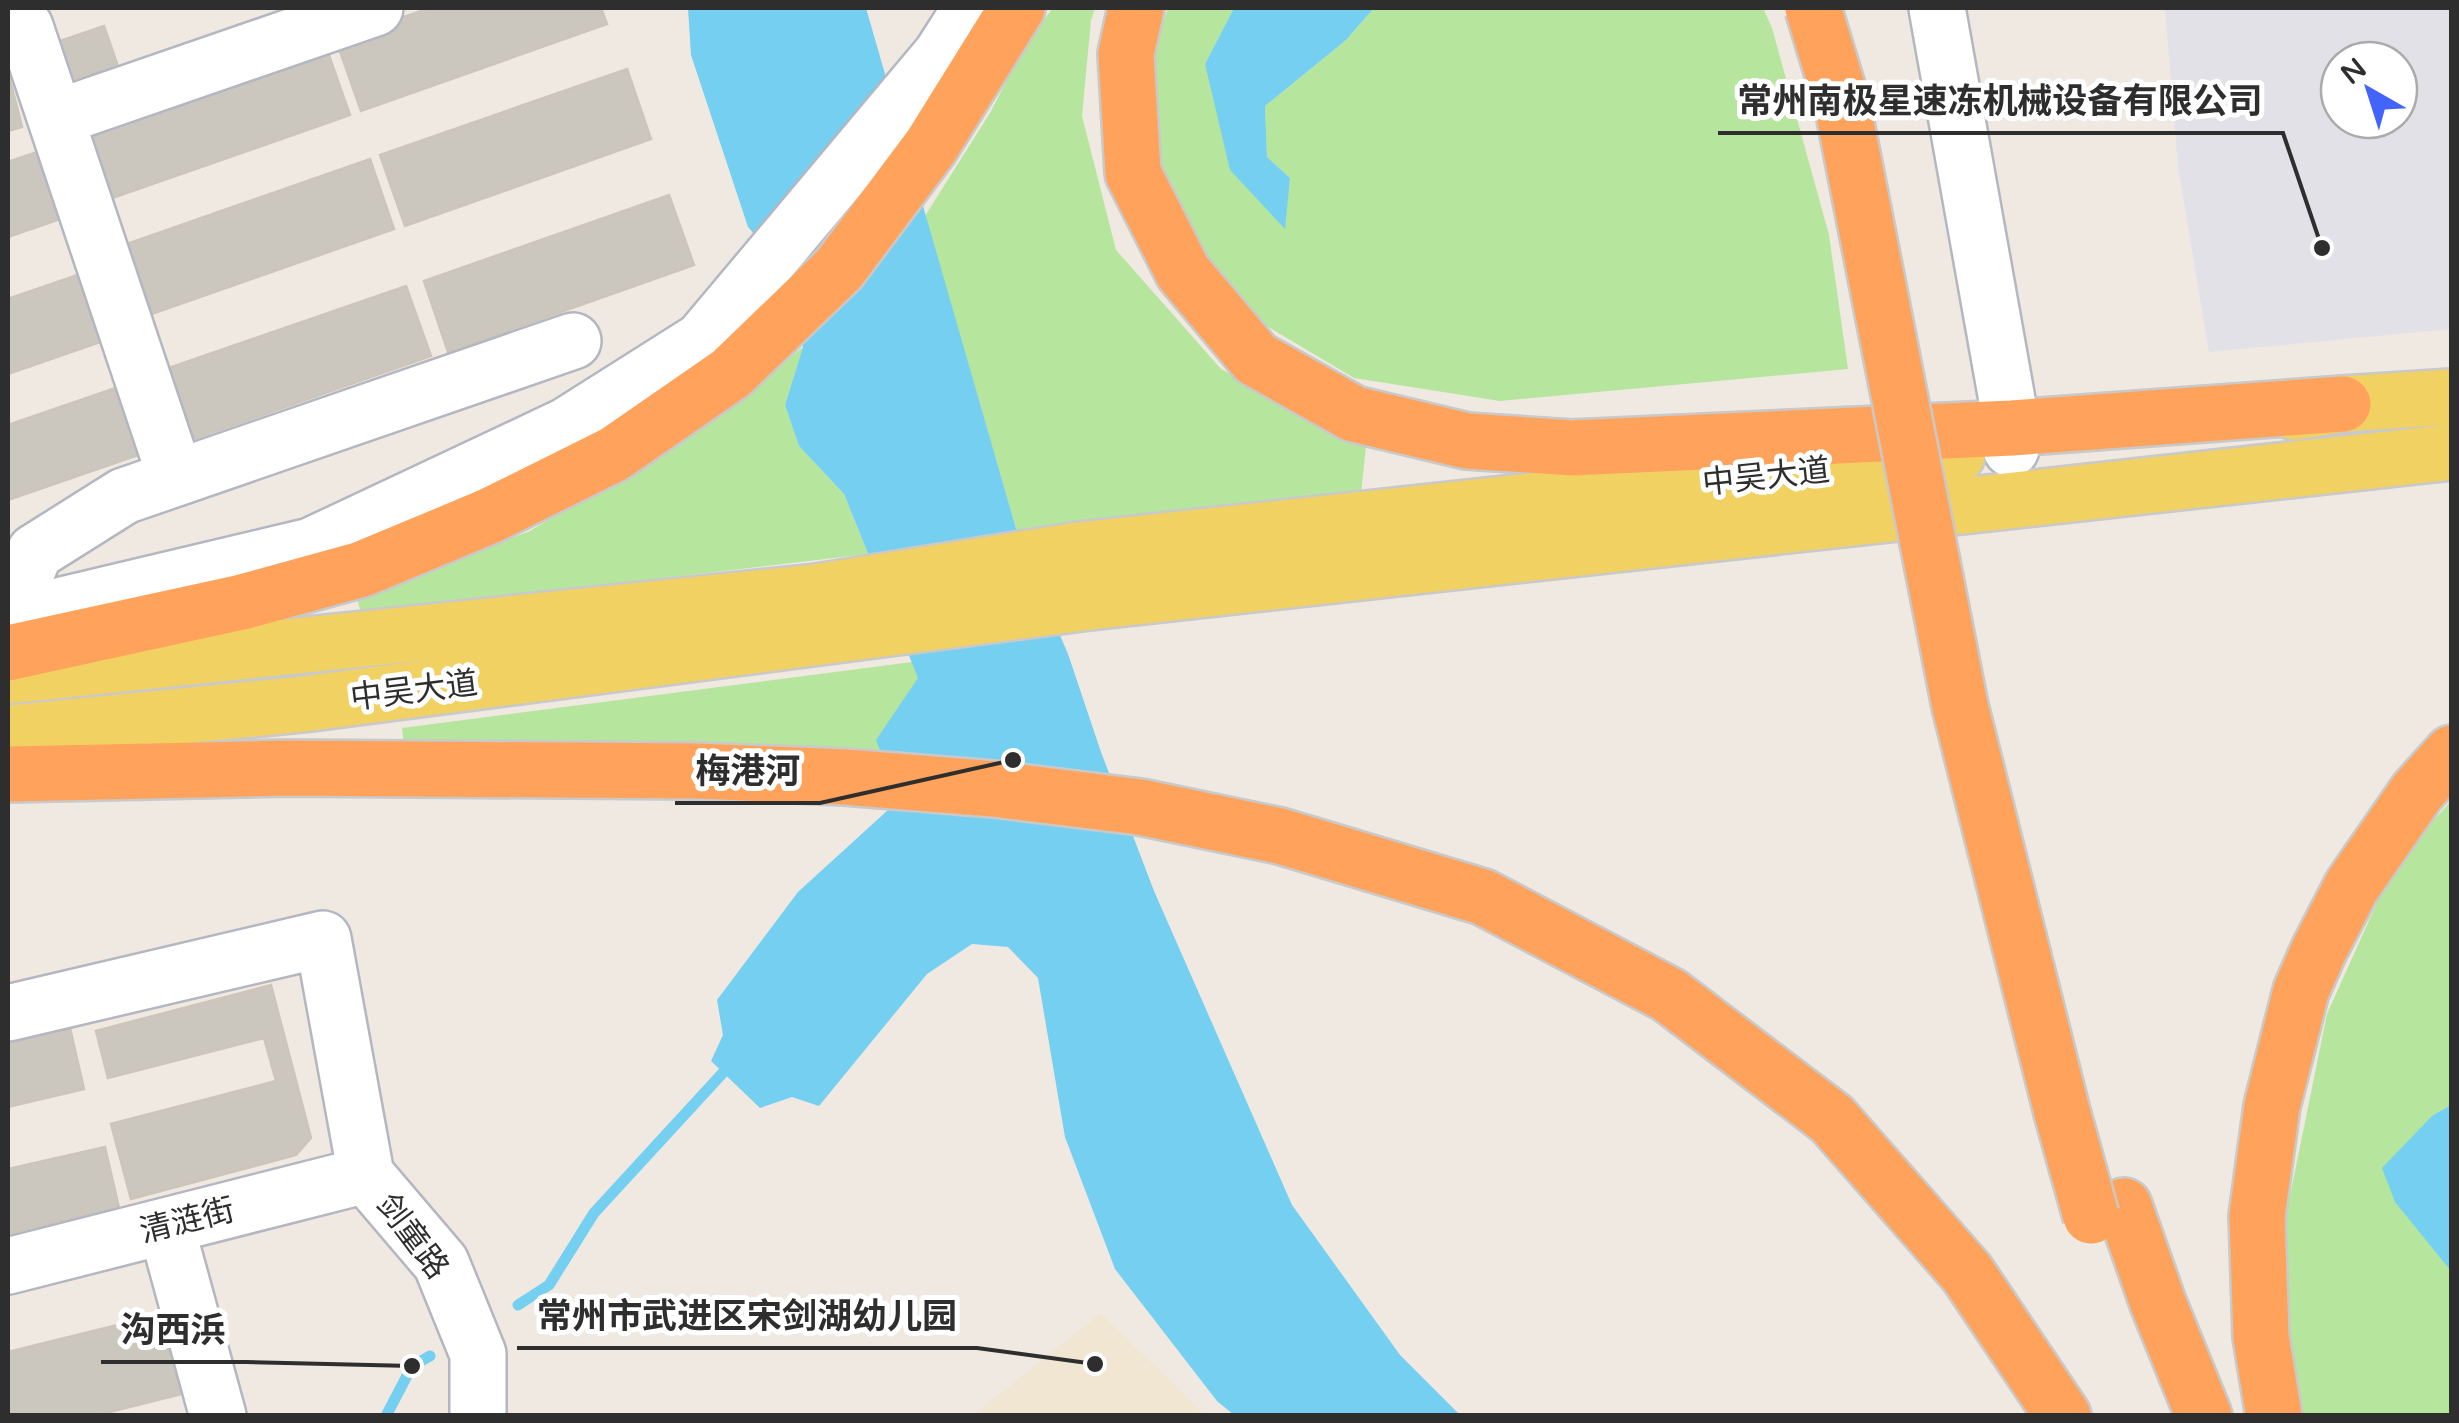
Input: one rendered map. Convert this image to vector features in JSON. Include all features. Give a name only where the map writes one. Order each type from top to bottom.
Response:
[{"type":"highway","points":[[8,653],[242,602],[362,569],[489,516],[614,454],[716,356],[839,269],[932,146],[1016,8]]},
{"type":"highway","points":[[1136,8],[1126,54],[1133,173],[1184,272],[1256,359],[1354,414],[1467,440],[1572,448],[2012,439],[2342,404]]},
{"type":"highway","points":[[1813,8],[1842,103],[1960,706],[2057,1093],[2108,1211],[2158,1303],[2204,1416]]},
{"type":"highway","points":[[1849,8],[1875,93],[1994,698],[2095,1104],[2125,1315],[2166,1416]]},
{"type":"highway","points":[[2274,1416],[2261,1338],[2258,1216],[2272,1106],[2302,991],[2352,886],[2417,792],[2452,753]]},
{"type":"highway","points":[[8,774],[286,768],[697,770],[845,776],[994,789],[1140,808],[1280,836],[1483,897],[1669,995],[1832,1119],[1967,1274],[2063,1416]]},
{"type":"main road","points":[[2342,404],[2452,397]]},
{"type":"main road","name":"中吴大道","points":[[1084,576],[2012,439]]},
{"type":"main road","name":"中吴大道","points":[[1084,576],[2452,452]]},
{"type":"main road","points":[[818,614],[1084,576]]},
{"type":"main road","name":"中吴大道","points":[[8,676],[818,614]]},
{"type":"main road","name":"中吴大道","points":[[8,733],[303,704],[818,614]]},
{"type":"street","points":[[56,118],[375,8]]},
{"type":"street","points":[[8,617],[311,546],[716,356],[942,55],[971,8]]},
{"type":"street","points":[[1937,8],[2012,439]]},
{"type":"street","points":[[25,27],[176,478]]},
{"type":"street","points":[[8,617],[35,552],[124,496],[573,342]]},
{"type":"street","name":"剑童路","points":[[8,1013],[323,939],[366,1175],[441,1263],[478,1354],[478,1416]]},
{"type":"street","name":"清涟街","points":[[8,1266],[366,1175]]},
{"type":"street","points":[[166,1226],[205,1413]]},
{"type":"shaded area","points":[[2165,8],[2451,8],[2451,329],[2209,352],[2178,166]]},
{"type":"shaded area","points":[[1101,1313],[1205,1415],[973,1415]]},
{"type":"green space","points":[[1053,8],[1095,8],[1082,116],[1116,250],[1221,369],[1366,446],[1361,494],[1019,539],[925,216],[990,113],[1027,41]]},
{"type":"green space","points":[[1168,8],[1234,8],[1205,64],[1284,228],[1290,178],[1267,157],[1265,106],[1346,40],[1374,8],[1763,8],[1772,28],[1829,235],[1848,369],[1500,401],[1354,378],[1243,312],[1181,231],[1150,132],[1157,39]]},
{"type":"green space","points":[[803,347],[785,405],[799,446],[844,494],[868,554],[361,614],[356,593],[528,532],[699,430]]},
{"type":"green space","points":[[912,662],[919,678],[877,740],[883,757],[404,745],[402,728]]},
{"type":"green space","points":[[2451,801],[2451,1105],[2433,1115],[2451,1271],[2451,1415],[2297,1415],[2279,1250],[2327,1014],[2380,896]]},
{"type":"water","points":[[688,8],[866,8],[1019,539],[1068,654],[1154,891],[1292,1205],[1400,1355],[1460,1415],[1234,1415],[1217,1401],[1115,1269],[1065,1137],[1038,978],[1008,947],[972,944],[927,974],[819,1106],[792,1097],[760,1108],[711,1061],[723,1035],[717,1000],[798,892],[899,800],[876,740],[918,678],[844,494],[799,446],[785,405],[803,347],[799,286],[748,227],[691,55]]},
{"type":"water","points":[[1234,8],[1374,8],[1346,40],[1265,106],[1267,157],[1290,178],[1285,229],[1230,170],[1205,64]]},
{"type":"water","points":[[2451,1105],[2452,1271],[2395,1202],[2382,1168],[2433,1115]]},
{"type":"building","points":[[430,8],[601,8],[607,24],[361,111],[336,40]]},
{"type":"building","points":[[104,26],[122,78],[70,97],[51,44]]},
{"type":"building","points":[[325,44],[350,115],[104,201],[79,131]]},
{"type":"building","points":[[627,69],[651,139],[405,226],[380,155]]},
{"type":"building","points":[[8,72],[22,127],[8,131]]},
{"type":"building","points":[[43,150],[66,217],[8,237],[8,162]]},
{"type":"building","points":[[370,159],[394,229],[149,315],[124,245]]},
{"type":"building","points":[[669,195],[694,265],[448,352],[424,281]]},
{"type":"building","points":[[83,273],[106,340],[8,374],[8,299]]},
{"type":"building","points":[[406,286],[431,356],[185,442],[160,371]]},
{"type":"building","points":[[124,385],[147,452],[8,500],[8,425]]},
{"type":"building","points":[[271,985],[311,1138],[296,1155],[131,1199],[111,1124],[276,1081],[264,1038],[108,1078],[96,1031]]},
{"type":"building","points":[[70,1028],[84,1089],[8,1107],[8,1042]]},
{"type":"building","points":[[105,1147],[119,1208],[8,1234],[8,1169]]},
{"type":"building","points":[[170,1312],[189,1392],[94,1416],[8,1416],[8,1352]]},
{"type":"waterway","points":[[518,1305],[549,1285],[594,1213],[731,1064]]},
{"type":"waterway","points":[[386,1416],[412,1366],[430,1356]]},
{"type":"place","name":"常州南极星速冻机械设备有限公司","points":[[2322,248]]},
{"type":"place","name":"梅港河","points":[[1013,760]]},
{"type":"place","name":"常州市武进区宋剑湖幼儿园","points":[[1095,1364]]},
{"type":"place","name":"沟西浜","points":[[412,1366]]}]
